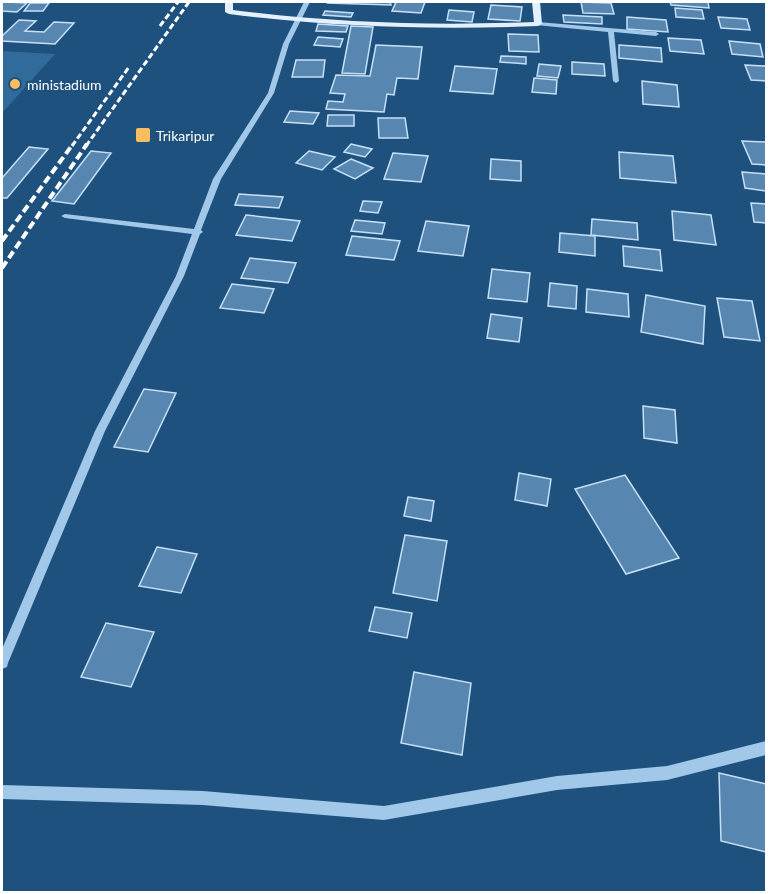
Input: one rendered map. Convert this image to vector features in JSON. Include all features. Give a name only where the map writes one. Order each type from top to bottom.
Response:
[{"type":"main road","points":[[229,2],[229,12],[298,21],[478,27],[538,24],[536,2]]},
{"type":"street","points":[[2,663],[100,431],[137,362],[198,232],[217,179],[271,93],[286,44],[307,2]]},
{"type":"street","points":[[538,24],[656,34]]},
{"type":"street","points":[[611,31],[616,81]]},
{"type":"street","points":[[65,216],[198,232]]},
{"type":"street","points":[[2,792],[203,798],[384,813],[557,783],[667,773],[766,748]]},
{"type":"shaded area","name":"ministadium","points":[[2,51],[55,54],[2,113]]},
{"type":"building","points":[[2,2],[27,3],[17,12],[2,11]]},
{"type":"building","points":[[390,2],[391,5],[328,3]]},
{"type":"building","points":[[396,2],[425,2],[421,13],[392,11]]},
{"type":"building","points":[[581,2],[611,3],[614,14],[583,13]]},
{"type":"building","points":[[670,2],[708,2],[709,8],[671,5]]},
{"type":"building","points":[[30,3],[49,3],[43,11],[24,11]]},
{"type":"building","points":[[491,5],[522,7],[520,21],[488,19]]},
{"type":"building","points":[[675,8],[702,10],[704,19],[676,17]]},
{"type":"building","points":[[449,10],[474,12],[472,22],[447,20]]},
{"type":"building","points":[[325,11],[353,13],[351,17],[323,15]]},
{"type":"building","points":[[563,15],[602,17],[602,24],[564,22]]},
{"type":"building","points":[[627,17],[666,20],[668,32],[627,29]]},
{"type":"building","points":[[718,17],[747,19],[750,30],[721,28]]},
{"type":"building","points":[[19,20],[36,21],[25,31],[44,32],[54,22],[74,23],[55,44],[2,41],[2,36]]},
{"type":"building","points":[[318,24],[348,26],[346,32],[316,31]]},
{"type":"building","points":[[351,26],[373,27],[365,74],[342,73]]},
{"type":"building","points":[[508,34],[538,35],[539,52],[509,51]]},
{"type":"building","points":[[318,37],[343,39],[340,47],[314,45]]},
{"type":"building","points":[[668,38],[701,40],[704,54],[670,51]]},
{"type":"building","points":[[729,41],[760,44],[763,57],[732,54]]},
{"type":"building","points":[[376,45],[422,47],[418,79],[397,78],[394,95],[387,94],[384,112],[326,109],[328,101],[343,102],[345,94],[330,93],[336,75],[370,76]]},
{"type":"building","points":[[619,45],[661,48],[662,62],[619,58]]},
{"type":"building","points":[[501,56],[526,57],[526,64],[500,62]]},
{"type":"building","points":[[296,60],[325,60],[323,77],[292,77]]},
{"type":"building","points":[[572,62],[604,64],[605,76],[572,74]]},
{"type":"building","points":[[539,64],[561,66],[558,78],[537,76]]},
{"type":"building","points":[[745,65],[766,66],[766,81],[751,80]]},
{"type":"building","points":[[455,66],[497,69],[493,94],[450,91]]},
{"type":"building","points":[[534,78],[557,80],[556,94],[532,92]]},
{"type":"building","points":[[642,81],[677,85],[679,107],[643,104]]},
{"type":"building","points":[[290,111],[319,113],[313,124],[284,122]]},
{"type":"building","points":[[328,115],[354,115],[354,126],[327,126]]},
{"type":"building","points":[[378,118],[405,118],[408,138],[379,138]]},
{"type":"building","points":[[742,141],[766,142],[766,165],[752,164]]},
{"type":"building","points":[[351,144],[372,149],[365,157],[344,152]]},
{"type":"building","points":[[29,147],[48,149],[7,198],[2,198],[2,178]]},
{"type":"building","points":[[91,151],[111,153],[74,204],[52,201]]},
{"type":"building","points":[[309,151],[335,157],[322,170],[296,163]]},
{"type":"building","points":[[619,152],[673,156],[676,183],[620,178]]},
{"type":"building","points":[[393,153],[428,156],[421,182],[384,179]]},
{"type":"building","points":[[351,159],[373,168],[355,179],[334,169]]},
{"type":"building","points":[[491,159],[521,161],[521,181],[490,179]]},
{"type":"building","points":[[742,172],[766,174],[766,191],[745,188]]},
{"type":"building","points":[[239,194],[283,197],[279,208],[235,205]]},
{"type":"building","points":[[363,201],[382,202],[378,213],[360,211]]},
{"type":"building","points":[[751,203],[766,204],[766,223],[754,222]]},
{"type":"building","points":[[672,211],[711,215],[716,245],[674,240]]},
{"type":"building","points":[[246,215],[300,221],[292,241],[236,235]]},
{"type":"building","points":[[592,219],[637,223],[638,240],[591,235]]},
{"type":"building","points":[[355,220],[385,223],[382,234],[351,231]]},
{"type":"building","points":[[426,221],[469,226],[463,256],[418,251]]},
{"type":"building","points":[[560,233],[595,236],[595,256],[559,252]]},
{"type":"building","points":[[352,236],[400,241],[394,260],[346,255]]},
{"type":"building","points":[[623,246],[660,250],[662,271],[624,266]]},
{"type":"building","points":[[250,258],[296,263],[288,283],[241,278]]},
{"type":"building","points":[[492,269],[530,273],[527,302],[488,298]]},
{"type":"building","points":[[550,283],[577,286],[576,309],[548,306]]},
{"type":"building","points":[[232,284],[274,289],[264,313],[220,308]]},
{"type":"building","points":[[587,289],[628,294],[629,317],[586,312]]},
{"type":"building","points":[[646,295],[705,306],[703,344],[641,332]]},
{"type":"building","points":[[717,298],[752,301],[760,341],[724,337]]},
{"type":"building","points":[[491,314],[522,318],[519,342],[487,338]]},
{"type":"building","points":[[144,389],[176,393],[148,452],[114,447]]},
{"type":"building","points":[[643,406],[675,410],[677,443],[644,438]]},
{"type":"building","points":[[519,473],[551,479],[547,506],[515,500]]},
{"type":"building","points":[[625,475],[679,558],[626,574],[575,489]]},
{"type":"building","points":[[408,497],[434,501],[431,521],[404,516]]},
{"type":"building","points":[[405,535],[447,541],[437,601],[393,593]]},
{"type":"building","points":[[157,547],[197,554],[181,593],[139,586]]},
{"type":"building","points":[[375,607],[412,613],[407,638],[369,631]]},
{"type":"building","points":[[106,623],[154,632],[131,687],[81,677]]},
{"type":"building","points":[[414,672],[471,683],[462,755],[401,743]]},
{"type":"building","points":[[719,773],[766,784],[766,852],[721,841]]},
{"type":"railway","points":[[160,26],[178,2]]},
{"type":"railway","points":[[86,146],[189,2]]},
{"type":"railway","points":[[72,146],[129,67]]},
{"type":"railway","points":[[2,241],[73,144]]},
{"type":"railway","points":[[2,268],[87,144]]},
{"type":"place","name":"ministadium","points":[[15,84]]},
{"type":"place","name":"Trikaripur","points":[[143,135]]}]
